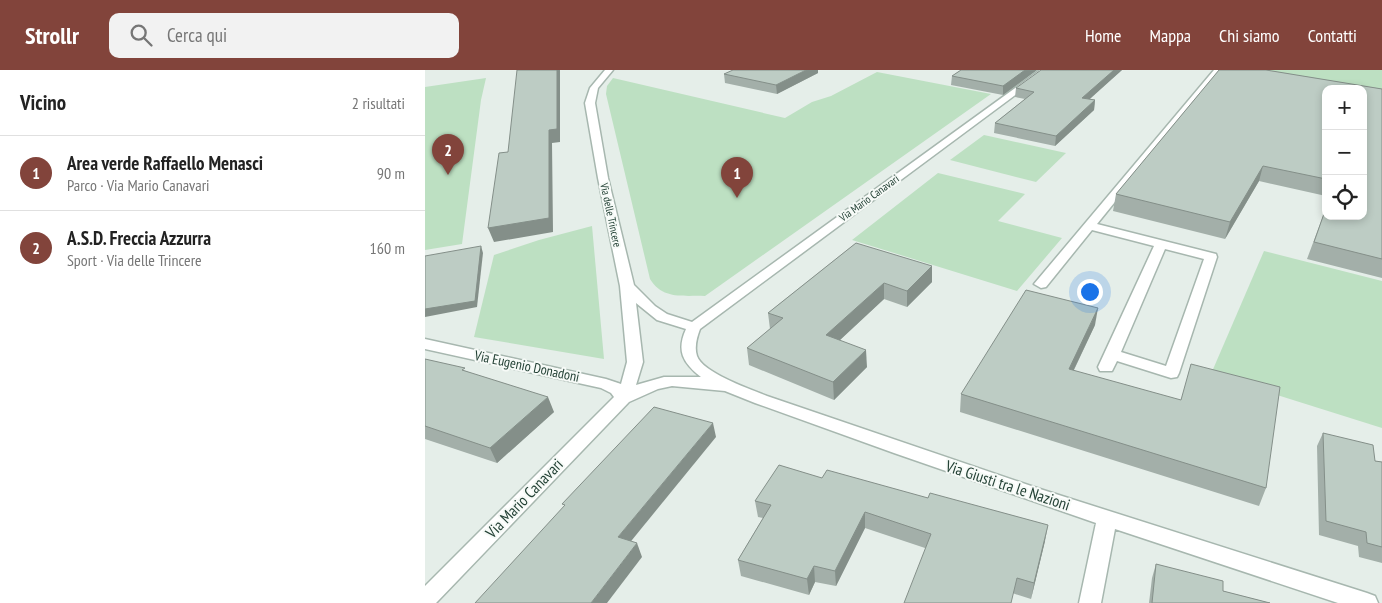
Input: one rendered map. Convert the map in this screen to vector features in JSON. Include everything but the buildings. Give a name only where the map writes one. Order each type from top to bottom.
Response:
[{"type":"street","name":"Via delle Trincere","points":[[609,70],[594,88],[590,104],[603,178],[627,286]]},
{"type":"street","name":"Via Mario Canavari","points":[[694,327],[1045,70]]},
{"type":"street","points":[[1041,284],[1218,70]]},
{"type":"street","points":[[1089,226],[1161,244],[1211,257],[1171,373],[1109,361],[1161,244]]},
{"type":"street","points":[[627,286],[650,309],[662,317],[694,327]]},
{"type":"street","name":"Via Mario Canavari","points":[[425,600],[623,398],[633,374],[635,362],[627,286]]},
{"type":"street","name":"Via Giusti tra le Nazioni","points":[[694,327],[687,349],[692,361],[700,369],[731,387],[905,451],[1367,603]]},
{"type":"street","name":"Via Eugenio Donadoni","points":[[425,344],[606,384],[617,389],[623,398]]},
{"type":"street","name":"Via Mario Canavari","points":[[623,398],[655,384],[669,381],[693,381],[731,387]]},
{"type":"street","points":[[1090,603],[1107,518]]},
{"type":"green space","points":[[1257,70],[1382,70],[1382,90],[1367,88],[1367,85],[1351,85]]},
{"type":"green space","points":[[877,72],[991,94],[705,296],[674,295],[655,286],[650,279],[606,94],[607,86],[613,78],[785,118],[812,102],[831,96]]},
{"type":"green space","points":[[486,78],[481,100],[462,244],[425,250],[425,87]]},
{"type":"green space","points":[[984,135],[1066,153],[1036,182],[950,160]]},
{"type":"green space","points":[[938,173],[1025,194],[998,221],[1062,238],[1017,291],[852,240]]},
{"type":"green space","points":[[592,226],[604,359],[474,337],[494,255],[539,240]]},
{"type":"green space","points":[[1264,251],[1382,281],[1382,428],[1211,374]]},
{"type":"place","name":"A.S.D. Freccia Azzurra","points":[[448,175]]},
{"type":"place","name":"Area verde Raffaello Menasci","points":[[737,198]]}]
